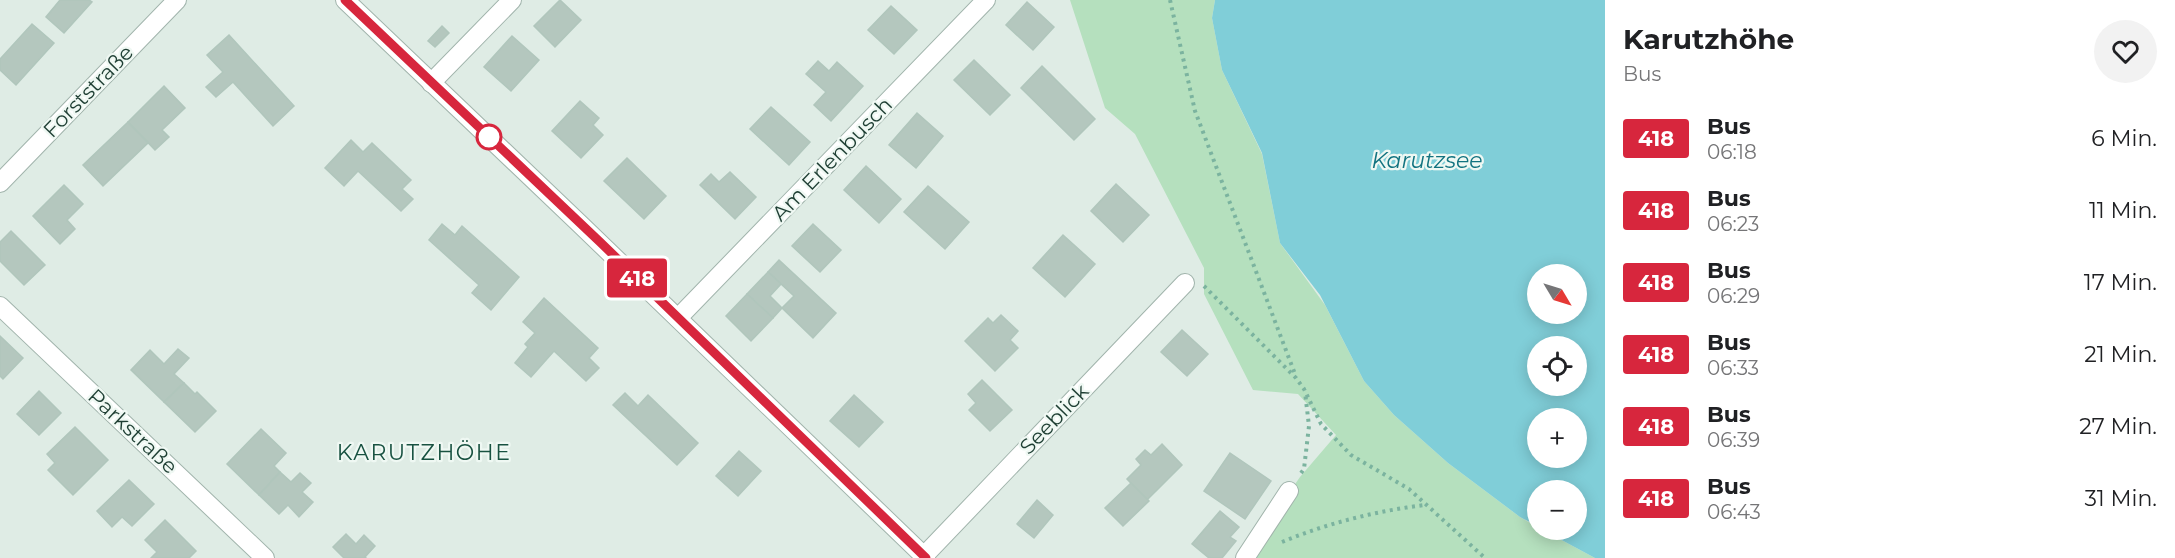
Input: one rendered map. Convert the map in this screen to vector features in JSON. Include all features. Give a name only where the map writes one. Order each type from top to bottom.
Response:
[{"type":"street","name":"Forststraße","points":[[0,183],[177,0]]},
{"type":"street","points":[[345,0],[924,557]]},
{"type":"street","points":[[431,83],[512,0]]},
{"type":"street","name":"Am Erlenbusch","points":[[678,318],[986,0]]},
{"type":"street","name":"Seeblick","points":[[924,557],[1185,283]]},
{"type":"street","name":"Parkstraße","points":[[0,306],[265,558]]},
{"type":"street","points":[[1246,557],[1289,491]]},
{"type":"path","points":[[1170,0],[1195,111],[1296,378]]},
{"type":"path","points":[[1185,283],[1197,279],[1296,378],[1321,424],[1351,455],[1409,489],[1485,558]]},
{"type":"path","points":[[1289,491],[1304,469],[1309,426],[1304,389]]},
{"type":"path","points":[[1246,557],[1314,529],[1365,516],[1426,505]]},
{"type":"green space","points":[[1070,0],[1215,0],[1212,18],[1222,70],[1262,154],[1280,243],[1325,305],[1364,381],[1394,415],[1448,463],[1527,521],[1527,540],[1562,540],[1595,558],[1244,558],[1300,477],[1336,435],[1298,394],[1253,390],[1204,294],[1204,268],[1135,134],[1105,108]]},
{"type":"water","name":"Karutzsee","points":[[1215,0],[1605,0],[1605,558],[1595,558],[1562,540],[1587,540],[1587,480],[1527,480],[1527,521],[1448,463],[1394,415],[1364,381],[1320,295],[1280,243],[1262,153],[1222,70],[1212,18]]},
{"type":"building","points":[[60,0],[89,0],[92,2],[64,33],[46,17]]},
{"type":"building","points":[[560,0],[581,20],[555,47],[534,26]]},
{"type":"building","points":[[1027,2],[1054,27],[1033,50],[1006,25]]},
{"type":"building","points":[[891,6],[917,30],[894,54],[868,30]]},
{"type":"building","points":[[32,24],[54,43],[16,85],[0,70],[0,59]]},
{"type":"building","points":[[442,26],[449,33],[435,47],[428,41]]},
{"type":"building","points":[[229,35],[294,106],[273,126],[233,82],[216,97],[206,87],[223,72],[207,55]]},
{"type":"building","points":[[512,36],[539,60],[511,91],[484,67]]},
{"type":"building","points":[[974,60],[1010,95],[990,115],[954,80]]},
{"type":"building","points":[[818,61],[829,71],[837,62],[863,86],[831,121],[814,105],[826,92],[806,74]]},
{"type":"building","points":[[1042,66],[1095,119],[1074,140],[1021,88]]},
{"type":"building","points":[[164,86],[185,108],[162,130],[169,137],[155,150],[128,122]]},
{"type":"building","points":[[580,101],[599,118],[593,125],[603,135],[581,158],[552,131]]},
{"type":"building","points":[[771,107],[810,142],[789,165],[750,129]]},
{"type":"building","points":[[917,113],[943,136],[916,168],[889,145]]},
{"type":"building","points":[[128,122],[148,143],[103,186],[83,165]]},
{"type":"building","points":[[351,140],[363,152],[372,143],[411,180],[402,189],[413,199],[401,211],[358,171],[344,186],[325,168]]},
{"type":"building","points":[[627,158],[666,196],[644,219],[604,181]]},
{"type":"building","points":[[866,166],[901,199],[879,223],[844,190]]},
{"type":"building","points":[[730,172],[756,197],[735,219],[700,185],[711,174],[719,182]]},
{"type":"building","points":[[1116,184],[1149,215],[1123,242],[1091,211]]},
{"type":"building","points":[[64,185],[83,204],[67,220],[75,229],[60,244],[33,216]]},
{"type":"building","points":[[928,186],[969,222],[945,249],[904,212]]},
{"type":"building","points":[[442,224],[455,235],[462,226],[519,277],[491,310],[472,293],[479,285],[429,240]]},
{"type":"building","points":[[813,224],[841,250],[820,272],[792,246]]},
{"type":"building","points":[[11,231],[45,265],[24,285],[0,261],[0,242]]},
{"type":"building","points":[[1063,235],[1095,264],[1065,297],[1033,268]]},
{"type":"building","points":[[779,260],[836,313],[813,338],[782,308],[794,296],[768,272]]},
{"type":"building","points":[[768,272],[781,284],[770,296],[782,308],[773,318],[747,294]]},
{"type":"building","points":[[747,294],[773,318],[751,341],[726,316]]},
{"type":"building","points":[[544,298],[598,348],[589,358],[599,368],[586,381],[554,351],[531,377],[515,363],[528,347],[525,344],[535,333],[523,322]]},
{"type":"building","points":[[1001,315],[1018,331],[1010,340],[1018,348],[995,371],[965,341],[988,318],[993,323]]},
{"type":"building","points":[[1182,330],[1208,354],[1187,376],[1161,352]]},
{"type":"building","points":[[0,336],[23,358],[3,379],[0,376]]},
{"type":"building","points":[[178,349],[189,358],[174,374],[184,383],[164,402],[131,370],[150,350],[164,364]]},
{"type":"building","points":[[982,380],[1012,410],[990,431],[969,410],[976,403],[968,394]]},
{"type":"building","points":[[184,383],[216,411],[195,432],[164,402]]},
{"type":"building","points":[[39,391],[61,413],[39,435],[17,414]]},
{"type":"building","points":[[625,393],[638,406],[648,395],[698,443],[677,465],[613,405]]},
{"type":"building","points":[[854,395],[883,422],[859,447],[830,421]]},
{"type":"building","points":[[75,427],[108,460],[73,495],[48,470],[55,463],[47,454]]},
{"type":"building","points":[[261,429],[286,453],[274,466],[280,472],[259,495],[227,464]]},
{"type":"building","points":[[1162,444],[1182,465],[1147,500],[1127,479],[1141,465],[1136,459],[1145,450],[1151,455]]},
{"type":"building","points":[[739,451],[761,471],[738,496],[716,476]]},
{"type":"building","points":[[1230,453],[1271,481],[1245,519],[1204,491]]},
{"type":"building","points":[[280,472],[291,482],[300,473],[311,483],[302,492],[313,502],[299,517],[288,505],[279,514],[259,495]]},
{"type":"building","points":[[129,480],[154,504],[132,526],[122,517],[112,527],[97,511]]},
{"type":"building","points":[[1131,483],[1149,501],[1123,526],[1105,508]]},
{"type":"building","points":[[1037,500],[1053,515],[1034,538],[1017,524]]},
{"type":"building","points":[[1220,511],[1239,527],[1230,537],[1236,541],[1222,558],[1209,558],[1192,544]]},
{"type":"building","points":[[165,520],[196,551],[189,558],[151,558],[157,552],[145,540]]},
{"type":"building","points":[[346,534],[356,544],[364,535],[375,546],[366,558],[344,558],[333,547]]},
{"type":"bus line","name":"418","points":[[345,0],[600,242],[926,558]]},
{"type":"district","name":"KARUTZHÖHE","points":[[424,452]]}]
